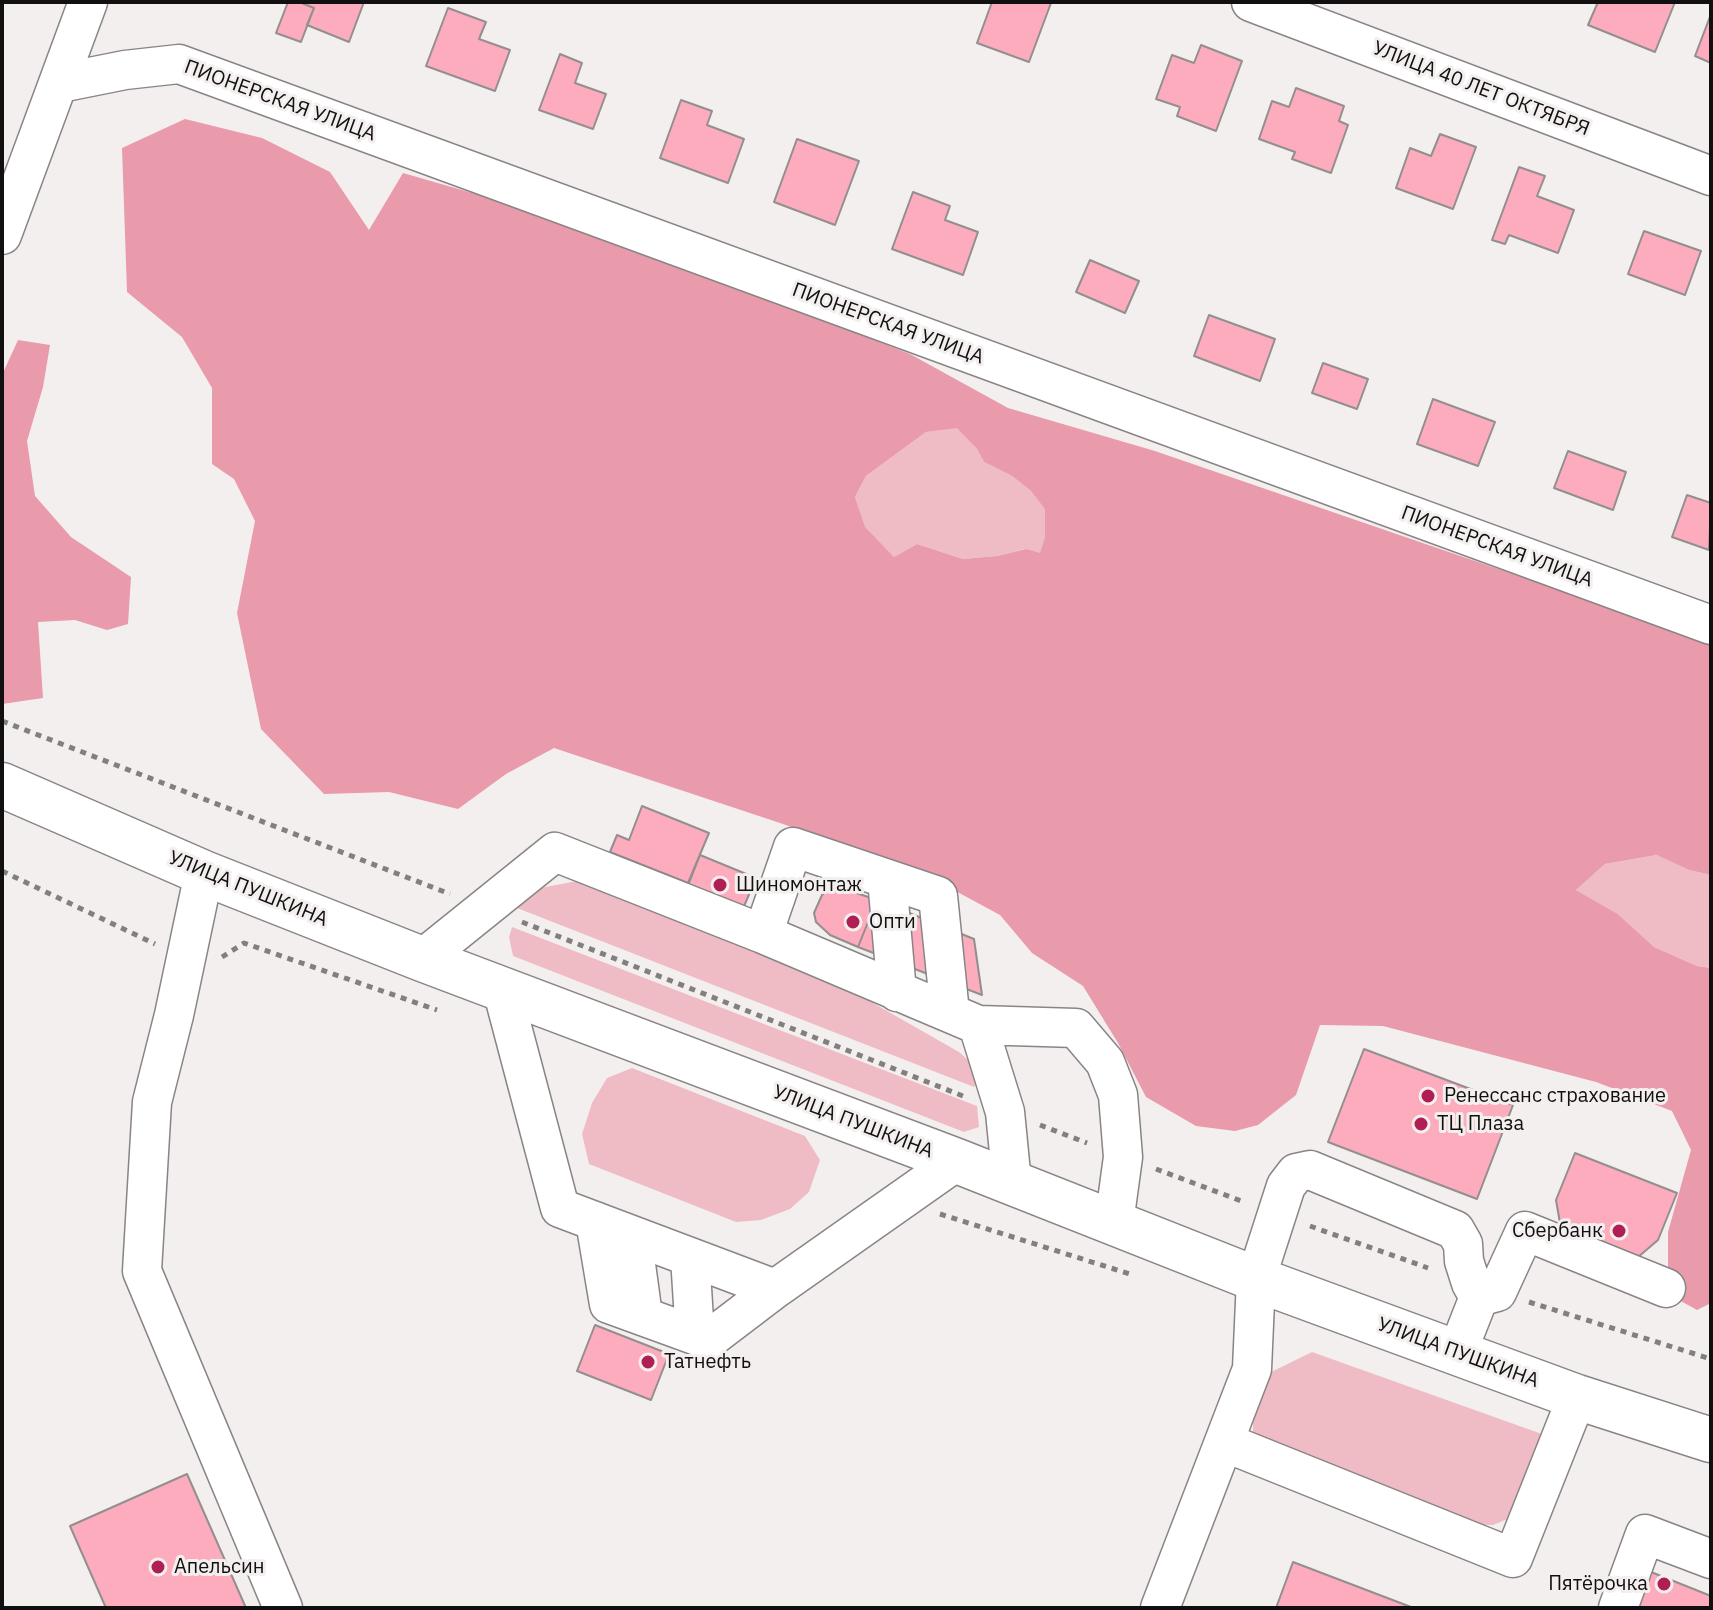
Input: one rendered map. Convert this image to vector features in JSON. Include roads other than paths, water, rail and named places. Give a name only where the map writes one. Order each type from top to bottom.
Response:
[{"type":"main road","name":"УЛИЦА ПУШКИНА","points":[[2,785],[204,873],[422,959],[957,1161],[1256,1279],[1577,1397],[1711,1440]]},
{"type":"street","points":[[2,235],[88,2]]},
{"type":"street","name":"УЛИЦА 40 ЛЕТ ОКТЯБРЯ","points":[[1251,2],[1711,176]]},
{"type":"street","name":"ПИОНЕРСКАЯ УЛИЦА","points":[[60,83],[125,70],[179,64],[1711,625]]},
{"type":"street","points":[[763,934],[793,847],[938,896],[937,1008]]},
{"type":"street","points":[[422,959],[488,909],[555,852],[763,934],[937,1008],[1076,1028],[1105,1062],[1118,1095],[1123,1157],[1114,1223]]},
{"type":"street","points":[[204,873],[152,1102],[142,1271],[283,1608]]},
{"type":"street","points":[[901,884],[937,1008],[1005,1112],[1012,1183]]},
{"type":"street","points":[[502,989],[560,1208],[775,1289]]},
{"type":"street","points":[[595,1221],[609,1304],[708,1340],[957,1161]]},
{"type":"street","points":[[1160,1608],[1252,1369],[1256,1279],[1286,1186],[1296,1173],[1310,1170],[1455,1230],[1463,1244],[1464,1261],[1483,1291]]},
{"type":"street","points":[[1457,1353],[1483,1291],[1525,1231],[1666,1288]]},
{"type":"street","points":[[632,1235],[643,1316]]},
{"type":"street","points":[[690,1257],[695,1335]]},
{"type":"street","points":[[1224,1442],[1513,1558],[1577,1397]]},
{"type":"street","points":[[1618,1608],[1645,1534],[1711,1559]]},
{"type":"place","name":"Шиномонтаж","points":[[720,885]]},
{"type":"place","name":"Опти","points":[[853,922]]},
{"type":"place","name":"Ренессанс страхование","points":[[1428,1096]]},
{"type":"place","name":"ТЦ Плаза","points":[[1421,1124]]},
{"type":"place","name":"Сбербанк","points":[[1619,1231]]},
{"type":"place","name":"Татнефть","points":[[648,1362]]},
{"type":"place","name":"Апельсин","points":[[158,1567]]},
{"type":"place","name":"Пятёрочка","points":[[1664,1584]]}]
